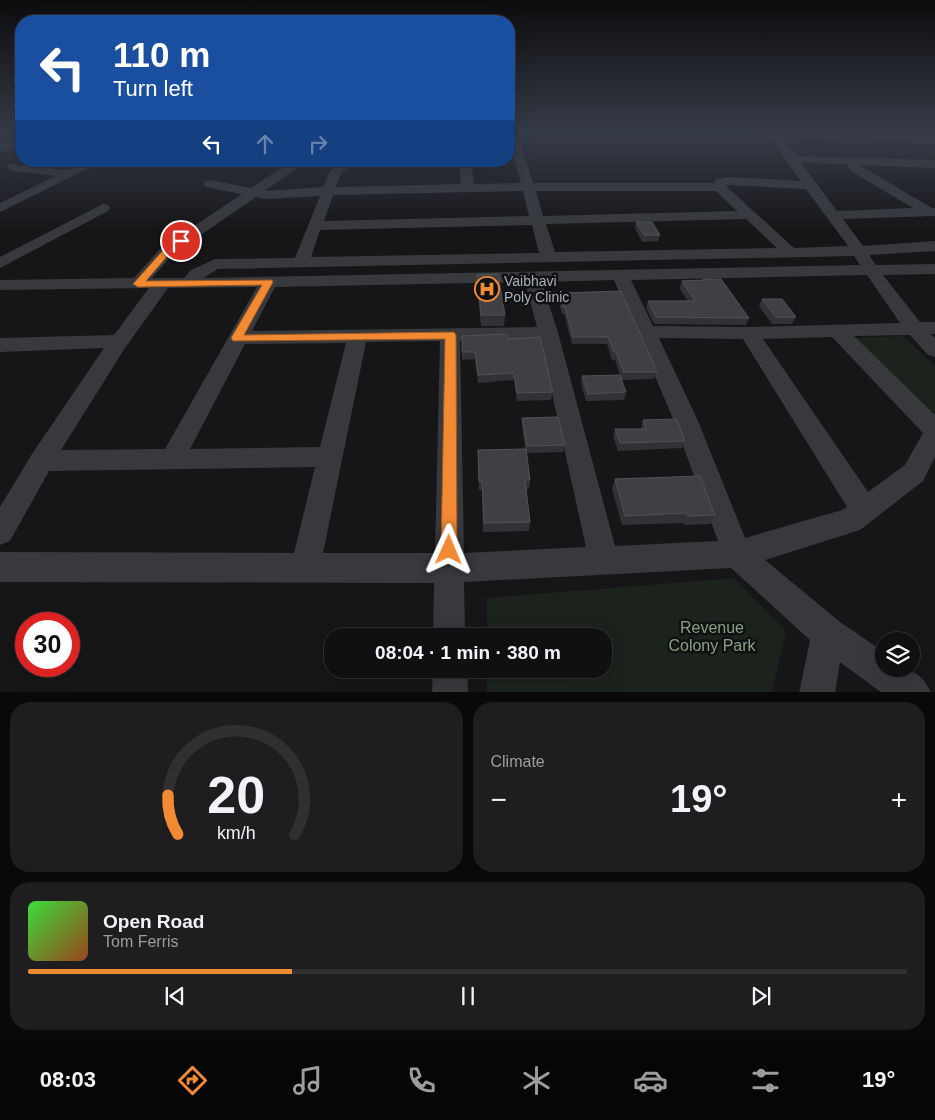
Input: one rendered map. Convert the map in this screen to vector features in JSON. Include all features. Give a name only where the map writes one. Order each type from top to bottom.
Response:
[{"type":"street","points":[[0,173],[15,165]]},
{"type":"street","points":[[522,165],[548,256]]},
{"type":"street","points":[[796,165],[859,251],[871,272],[913,329],[935,350]]},
{"type":"street","points":[[853,165],[933,213]]},
{"type":"street","points":[[33,167],[70,174]]},
{"type":"street","points":[[0,208],[85,167]]},
{"type":"street","points":[[138,284],[167,251],[291,167]]},
{"type":"street","points":[[301,262],[334,175],[341,167]]},
{"type":"street","points":[[466,167],[468,189]]},
{"type":"street","points":[[719,187],[721,182],[728,181],[810,185]]},
{"type":"street","points":[[210,184],[267,195],[328,191],[528,187],[719,187],[789,251]]},
{"type":"street","points":[[0,263],[103,208]]},
{"type":"street","points":[[832,215],[933,213]]},
{"type":"street","points":[[315,226],[751,215]]},
{"type":"street","points":[[189,283],[197,274],[215,264],[859,251],[935,246]]},
{"type":"street","points":[[587,255],[595,277]]},
{"type":"street","points":[[424,259],[424,280]]},
{"type":"street","points":[[0,285],[424,280],[871,272],[935,269]]},
{"type":"street","points":[[621,276],[686,420],[737,554],[828,634],[913,692]]},
{"type":"street","points":[[532,278],[548,333],[604,560]]},
{"type":"street","points":[[172,459],[268,282]]},
{"type":"street","points":[[0,532],[41,461],[119,341],[162,284]]},
{"type":"street","points":[[645,332],[749,333],[935,328]]},
{"type":"street","points":[[0,567],[448,568],[737,554],[850,521],[914,473],[935,432],[837,331]]},
{"type":"street","points":[[237,338],[548,333]]},
{"type":"street","points":[[749,333],[864,510]]},
{"type":"street","points":[[449,628],[450,335]]},
{"type":"street","points":[[305,569],[357,336]]},
{"type":"street","points":[[0,345],[119,341]]},
{"type":"street","points":[[41,461],[330,457]]},
{"type":"street","points":[[817,692],[828,634]]},
{"type":"street","points":[[450,678],[450,692]]},
{"type":"green space","points":[[903,336],[935,366],[935,412],[930,417],[855,338]]},
{"type":"green space","name":"Revenue Colony Park","points":[[734,578],[786,631],[772,692],[487,692],[487,678],[612,678],[612,628],[487,628],[487,598]]},
{"type":"building","points":[[636,222],[652,222],[660,235],[644,235]]},
{"type":"building","points":[[498,274],[505,315],[481,315],[477,275]]},
{"type":"building","points":[[721,279],[749,318],[656,317],[648,301],[695,301],[682,281]]},
{"type":"building","points":[[621,291],[657,372],[624,372],[608,337],[573,337],[559,293]]},
{"type":"building","points":[[762,299],[782,299],[796,317],[776,317]]},
{"type":"building","points":[[507,334],[508,339],[540,337],[553,392],[517,393],[514,373],[478,375],[475,352],[462,352],[462,336]]},
{"type":"building","points":[[620,375],[626,392],[588,394],[582,376]]},
{"type":"building","points":[[558,417],[565,445],[527,446],[522,418]]},
{"type":"building","points":[[677,419],[685,441],[620,443],[615,429],[646,429],[643,420]]},
{"type":"building","points":[[526,449],[530,480],[525,480],[530,522],[484,523],[482,481],[479,481],[478,450]]},
{"type":"building","points":[[700,476],[715,515],[688,516],[687,513],[625,516],[615,479]]},
{"type":"place","name":"Vaibhavi Poly Clinic","points":[[487,289]]},
{"type":"route","points":[[181,241],[167,251],[138,284],[268,282],[237,338],[450,335],[451,456],[449,550]]}]
